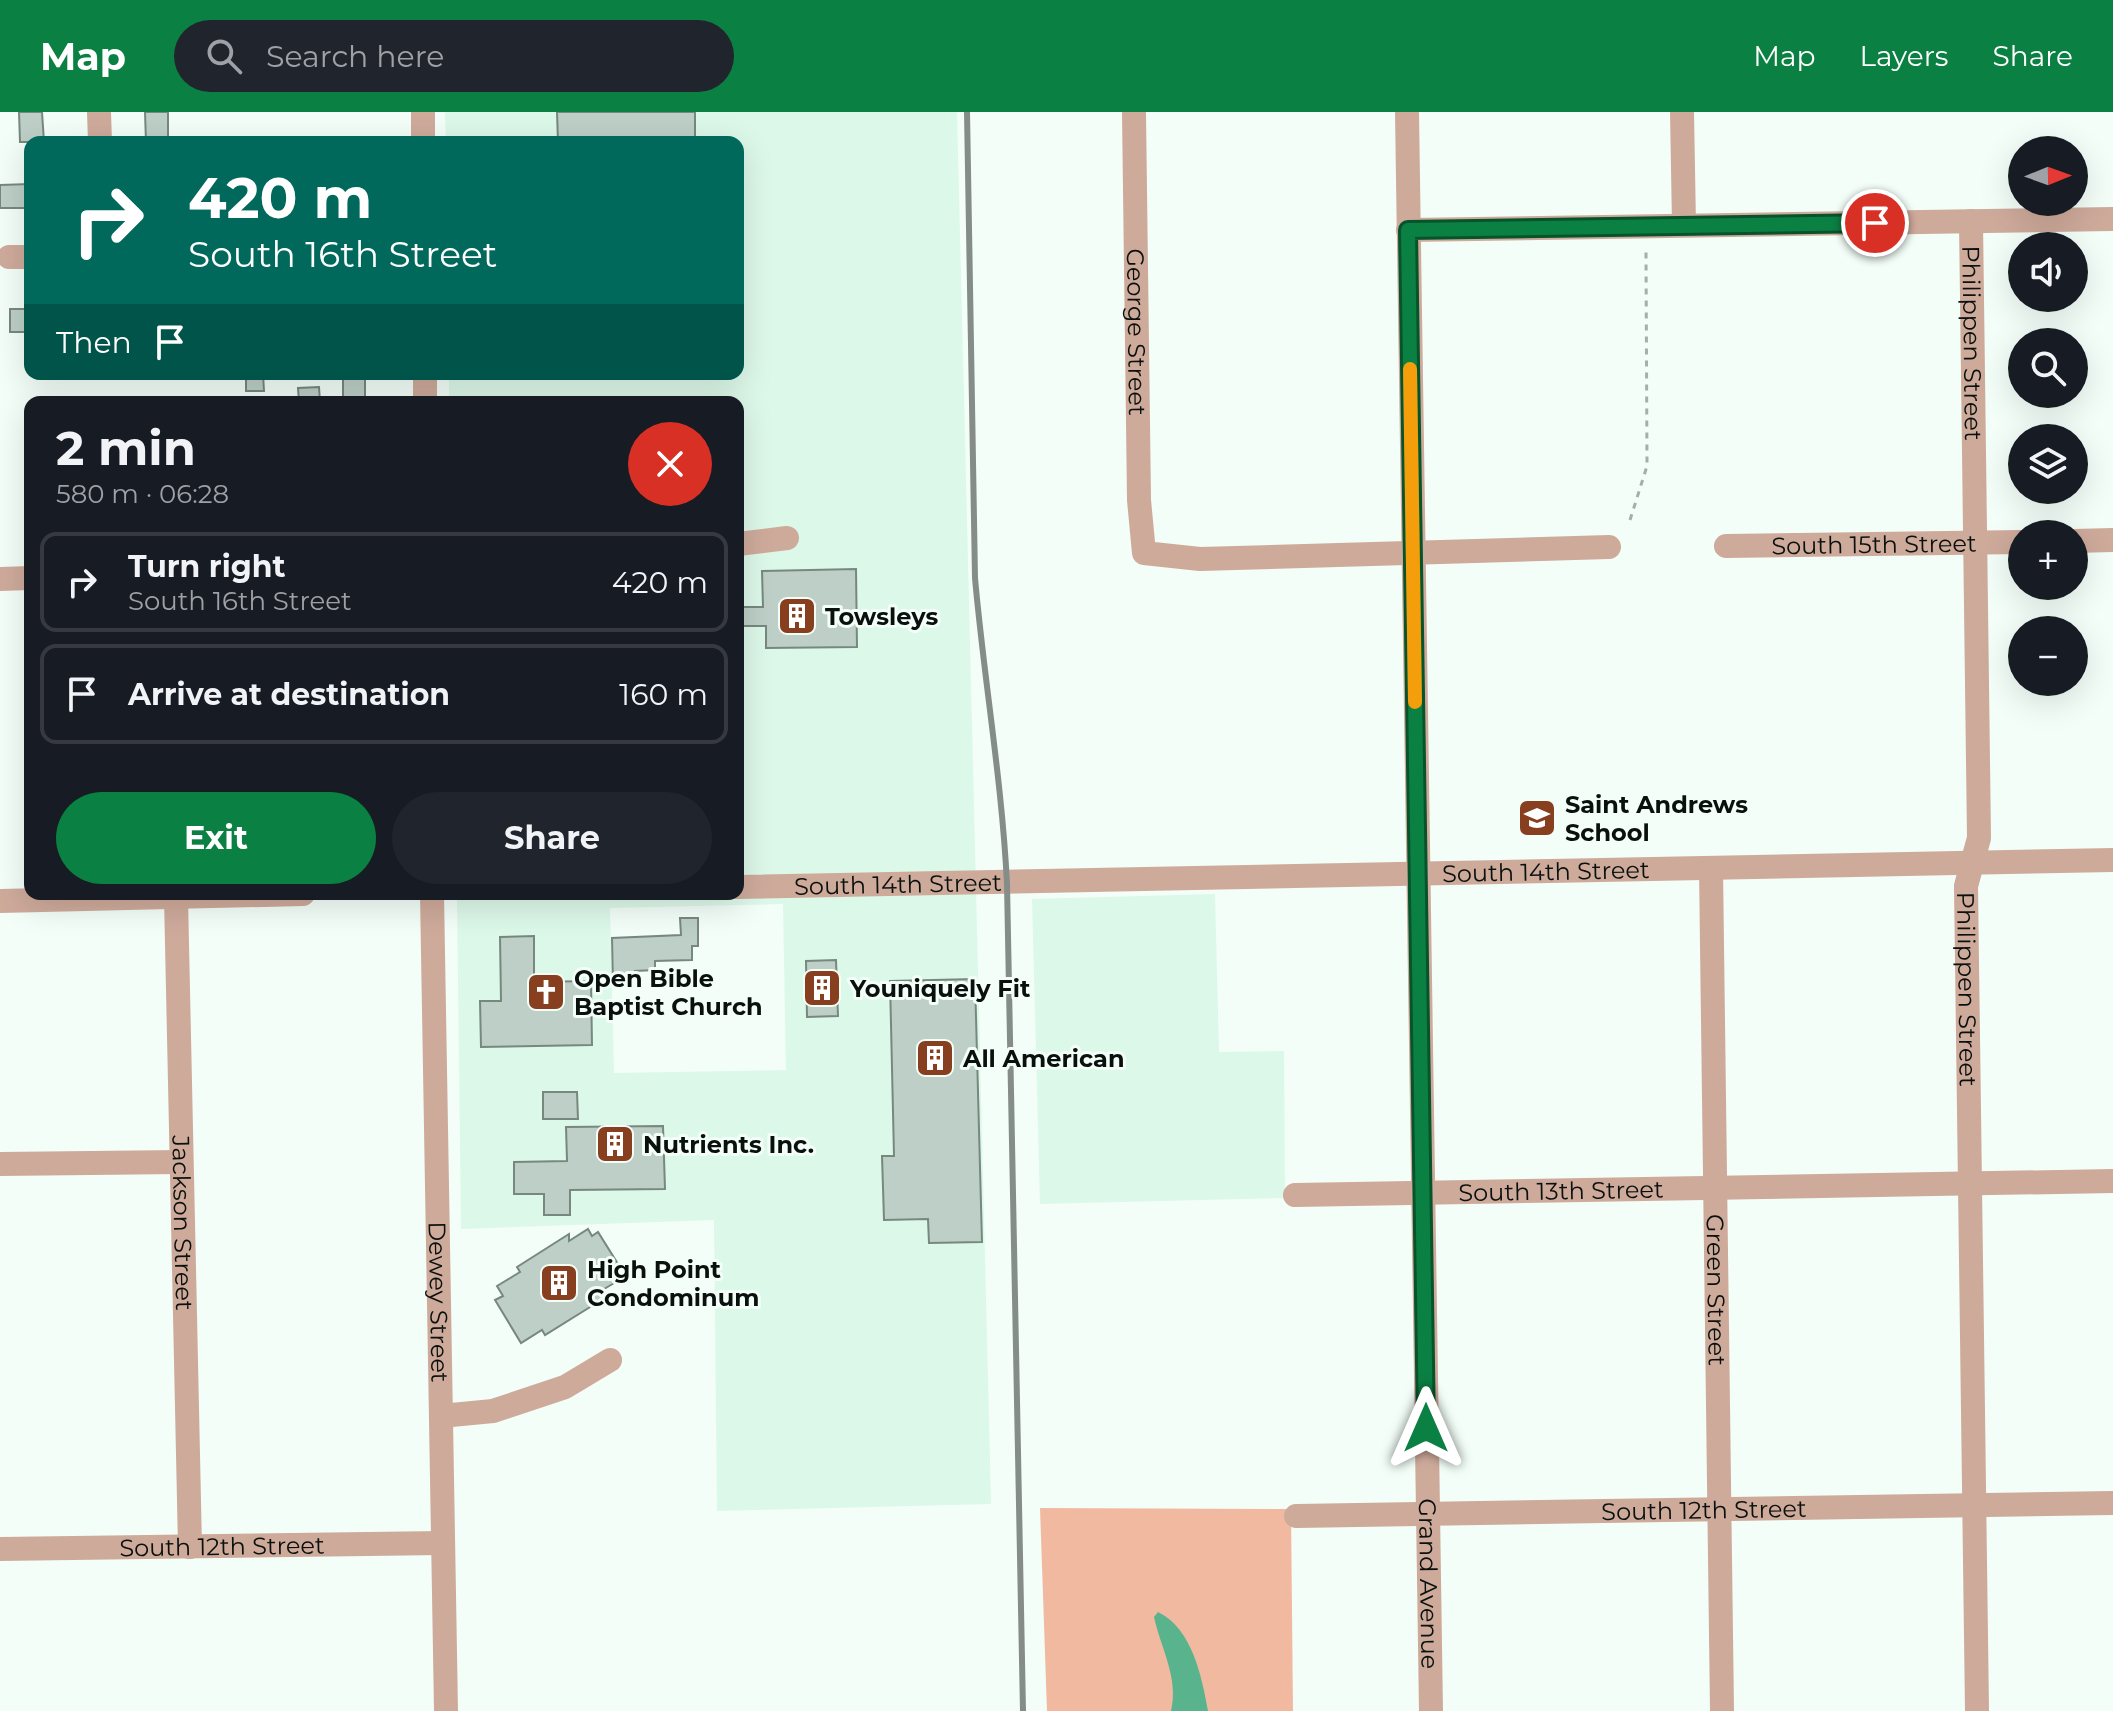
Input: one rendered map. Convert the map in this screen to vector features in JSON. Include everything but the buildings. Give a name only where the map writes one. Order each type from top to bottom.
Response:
[{"type":"street","points":[[99,112],[100,136]]},
{"type":"street","points":[[423,112],[423,136]]},
{"type":"street","name":"George Street","points":[[1134,112],[1139,500],[1144,553],[1200,559],[1412,552]]},
{"type":"street","name":"Grand Avenue","points":[[1407,112],[1431,1711]]},
{"type":"street","points":[[1682,112],[1684,225]]},
{"type":"street","points":[[1408,230],[2113,219]]},
{"type":"street","name":"Philippen Street","points":[[1971,221],[1979,838],[1966,886],[1977,1711]]},
{"type":"street","points":[[744,543],[787,538]]},
{"type":"street","points":[[2088,541],[2113,540]]},
{"type":"street","name":"South 15th Street","points":[[1726,546],[2008,542]]},
{"type":"street","points":[[1412,552],[1609,547]]},
{"type":"street","points":[[0,579],[24,578]]},
{"type":"street","name":"South 14th Street","points":[[744,887],[2113,860]]},
{"type":"street","name":"Green Street","points":[[1711,868],[1722,1711]]},
{"type":"street","points":[[0,901],[44,900]]},
{"type":"street","name":"Jackson Street","points":[[176,900],[190,1547]]},
{"type":"street","name":"Dewey Street","points":[[432,900],[446,1711]]},
{"type":"street","points":[[0,1164],[181,1162]]},
{"type":"street","name":"South 13th Street","points":[[1295,1195],[2113,1181]]},
{"type":"street","points":[[441,1416],[493,1411],[565,1387],[610,1360]]},
{"type":"street","name":"South 12th Street","points":[[1296,1516],[2113,1503]]},
{"type":"street","name":"South 12th Street","points":[[0,1549],[443,1543]]},
{"type":"path","points":[[1630,520],[1647,466],[1646,252]]},
{"type":"shaded area","points":[[445,112],[957,112],[991,1504],[717,1511],[714,1220],[461,1229],[457,900],[744,900],[744,396],[449,396],[449,380],[744,380],[744,136],[446,136]],"holes":[[[783,904],[786,1070],[614,1073],[610,908]]]},
{"type":"shaded area","points":[[1215,894],[1219,1052],[1284,1051],[1285,1198],[1040,1204],[1032,899]]},
{"type":"shaded area","points":[[1040,1508],[1291,1509],[1293,1711],[1047,1711]]},
{"type":"shaded area","points":[[1158,1612],[1170,1619],[1187,1641],[1199,1669],[1208,1711],[1171,1711],[1173,1687],[1154,1617]]},
{"type":"railway","points":[[967,112],[975,578],[1007,884],[1023,1711]]},
{"type":"slow traffic","points":[[1410,369],[1415,702]]},
{"type":"place","name":"Towsleys","points":[[797,616]]},
{"type":"place","name":"Saint Andrews School","points":[[1537,818]]},
{"type":"place","name":"Youniquely Fit","points":[[822,988]]},
{"type":"place","name":"Open Bible Baptist Church","points":[[546,992]]},
{"type":"place","name":"All American","points":[[935,1058]]},
{"type":"place","name":"Nutrients Inc.","points":[[615,1144]]},
{"type":"place","name":"High Point Condominum","points":[[559,1283]]},
{"type":"route","points":[[1426,1428],[1408,230],[1875,223]]}]
